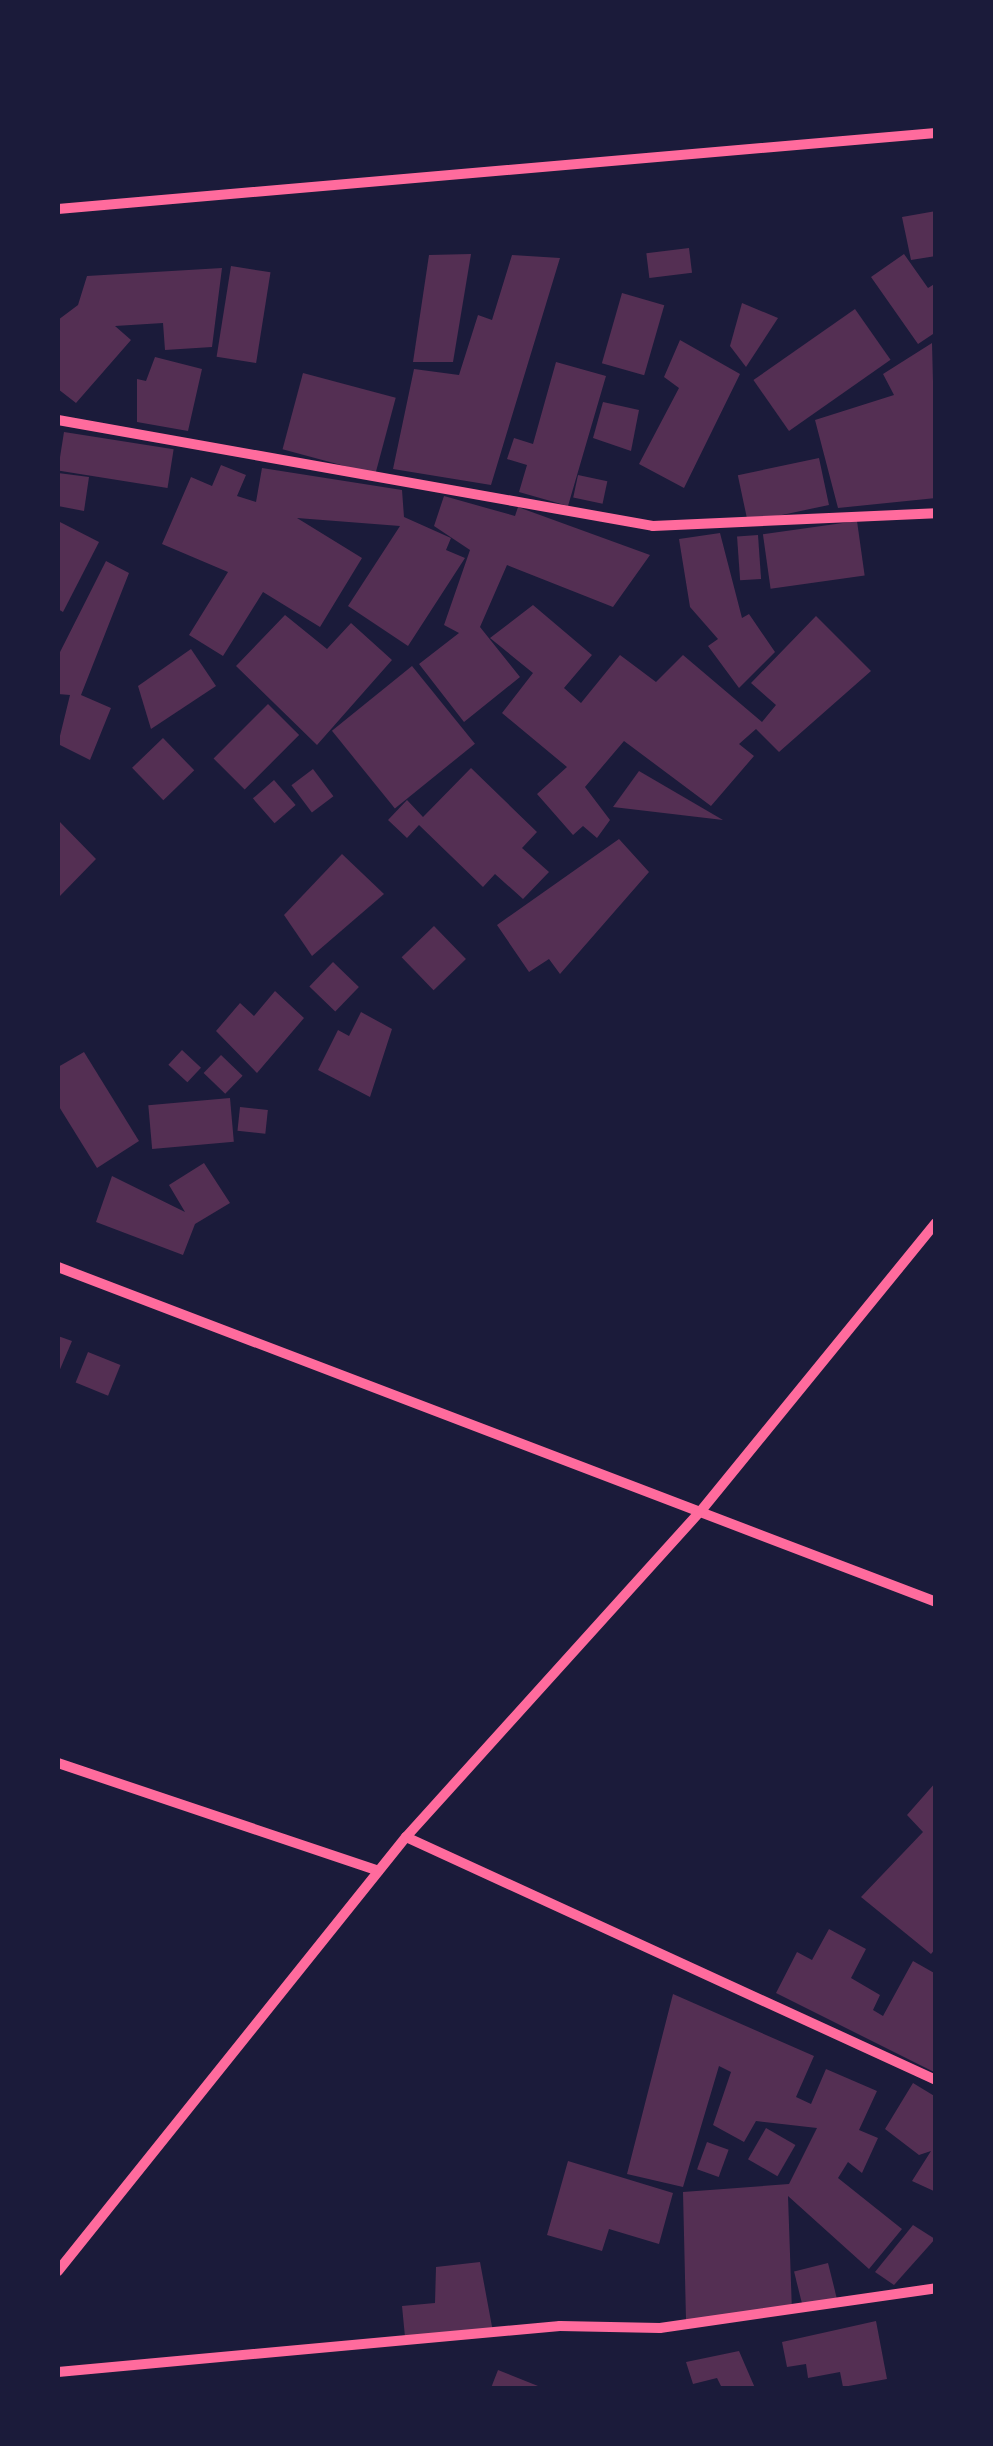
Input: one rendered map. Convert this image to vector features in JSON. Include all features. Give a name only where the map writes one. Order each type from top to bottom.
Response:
[{"type":"street","points":[[58,209],[936,134]]},
{"type":"street","points":[[58,420],[653,526],[936,513]]},
{"type":"street","points":[[58,2271],[406,1836],[700,1512],[936,1222]]},
{"type":"street","points":[[58,1267],[936,1602]]},
{"type":"street","points":[[58,1763],[378,1871]]},
{"type":"street","points":[[406,1836],[936,2080]]},
{"type":"street","points":[[58,2372],[560,2326],[660,2328],[936,2288]]},
{"type":"building","points":[[936,211],[936,256],[911,260],[902,217]]},
{"type":"building","points":[[689,248],[692,273],[649,278],[646,253]]},
{"type":"building","points":[[471,254],[453,362],[413,362],[429,255]]},
{"type":"building","points":[[904,254],[928,288],[936,283],[936,332],[918,344],[871,277]]},
{"type":"building","points":[[512,255],[560,258],[491,485],[393,469],[414,369],[459,375],[478,315],[492,320]]},
{"type":"building","points":[[231,266],[271,272],[256,363],[217,357]]},
{"type":"building","points":[[222,268],[212,347],[165,350],[163,323],[115,326],[131,340],[76,403],[58,389],[58,320],[78,305],[87,276]]},
{"type":"building","points":[[622,293],[664,305],[644,375],[602,363]]},
{"type":"building","points":[[742,303],[778,318],[746,367],[730,346]]},
{"type":"building","points":[[855,309],[891,360],[789,431],[753,380]]},
{"type":"building","points":[[680,340],[740,374],[684,488],[639,464],[679,388],[664,377]]},
{"type":"building","points":[[932,343],[936,498],[838,508],[815,420],[894,395],[883,374]]},
{"type":"building","points":[[155,357],[202,369],[188,431],[137,422],[137,379],[146,381]]},
{"type":"building","points":[[556,362],[606,376],[568,506],[519,492],[527,465],[507,459],[514,438],[533,444]]},
{"type":"building","points":[[303,373],[396,398],[375,474],[283,449]]},
{"type":"building","points":[[603,402],[639,410],[631,451],[593,438]]},
{"type":"building","points":[[64,432],[174,449],[168,488],[58,471]]},
{"type":"building","points":[[819,458],[829,505],[748,522],[738,475]]},
{"type":"building","points":[[221,465],[246,475],[237,496],[256,502],[262,468],[402,490],[404,517],[451,538],[446,550],[465,558],[408,646],[348,606],[400,526],[297,518],[362,558],[320,627],[263,592],[223,656],[189,635],[228,572],[162,544],[191,477],[212,486]]},
{"type":"building","points":[[58,473],[89,477],[84,511],[58,506]]},
{"type":"building","points":[[578,475],[607,481],[603,504],[573,497]]},
{"type":"building","points":[[444,496],[515,516],[518,507],[650,555],[613,607],[507,565],[480,627],[520,677],[464,722],[419,664],[459,633],[444,625],[470,550],[434,526]]},
{"type":"building","points":[[58,521],[99,542],[63,612],[58,609]]},
{"type":"building","points":[[857,521],[865,575],[771,589],[763,534]]},
{"type":"building","points":[[720,533],[742,618],[749,614],[775,652],[739,688],[708,646],[718,639],[690,607],[679,539]]},
{"type":"building","points":[[758,535],[761,579],[740,580],[737,536]]},
{"type":"building","points":[[106,561],[129,573],[81,695],[111,708],[90,760],[58,744],[70,695],[58,694],[58,656]]},
{"type":"building","points":[[533,605],[592,655],[564,688],[581,703],[620,655],[656,682],[683,655],[762,722],[776,705],[751,683],[816,616],[871,671],[779,752],[756,729],[739,744],[754,756],[711,806],[624,741],[585,787],[610,820],[597,838],[583,826],[573,835],[537,794],[567,767],[502,713],[533,673],[490,638]]},
{"type":"building","points":[[285,615],[327,649],[351,623],[392,660],[317,745],[236,666]]},
{"type":"building","points":[[191,649],[216,686],[151,729],[138,686]]},
{"type":"building","points":[[412,666],[475,744],[395,809],[332,731]]},
{"type":"building","points":[[268,704],[299,735],[245,790],[214,758]]},
{"type":"building","points":[[163,738],[194,770],[163,800],[132,768]]},
{"type":"building","points":[[471,768],[537,832],[522,848],[549,872],[523,899],[495,874],[483,887],[419,825],[407,838],[388,820],[407,800],[423,817]]},
{"type":"building","points":[[313,769],[333,796],[312,812],[291,785]]},
{"type":"building","points":[[639,771],[723,820],[613,807]]},
{"type":"building","points":[[274,780],[296,805],[275,823],[253,798]]},
{"type":"building","points":[[58,820],[96,859],[58,898]]},
{"type":"building","points":[[619,839],[649,872],[560,974],[549,959],[529,972],[497,925]]},
{"type":"building","points":[[342,854],[384,894],[312,956],[284,915]]},
{"type":"building","points":[[434,926],[466,959],[434,990],[402,957]]},
{"type":"building","points":[[333,962],[359,987],[335,1011],[309,986]]},
{"type":"building","points":[[275,991],[304,1018],[257,1073],[216,1031],[240,1003],[254,1016]]},
{"type":"building","points":[[361,1012],[392,1029],[370,1097],[318,1070],[338,1030],[349,1036]]},
{"type":"building","points":[[182,1050],[201,1068],[187,1082],[168,1065]]},
{"type":"building","points":[[84,1052],[139,1141],[97,1168],[58,1105],[58,1067]]},
{"type":"building","points":[[221,1055],[243,1076],[225,1094],[204,1073]]},
{"type":"building","points":[[230,1098],[234,1142],[152,1149],[148,1105]]},
{"type":"building","points":[[240,1107],[268,1110],[265,1134],[237,1131]]},
{"type":"building","points":[[204,1163],[230,1203],[195,1224],[183,1255],[96,1222],[112,1176],[185,1212],[169,1185]]},
{"type":"building","points":[[58,1336],[72,1341],[58,1374]]},
{"type":"building","points":[[88,1352],[120,1365],[108,1396],[76,1383]]},
{"type":"building","points":[[936,1782],[936,1948],[931,1954],[861,1897],[923,1832],[907,1815]]},
{"type":"building","points":[[829,1929],[866,1949],[851,1978],[880,1995],[873,2010],[883,2016],[913,1961],[936,1974],[936,2073],[776,1993],[797,1952],[812,1960]]},
{"type":"building","points":[[673,1994],[814,2056],[796,2097],[811,2104],[826,2069],[877,2091],[859,2130],[878,2138],[862,2173],[848,2162],[838,2178],[902,2229],[869,2269],[788,2196],[792,2312],[686,2320],[683,2192],[789,2184],[817,2128],[756,2121],[744,2142],[713,2125],[731,2072],[719,2066],[683,2187],[627,2174]]},
{"type":"building","points":[[913,2083],[936,2097],[936,2192],[912,2181],[931,2151],[919,2155],[885,2129]]},
{"type":"building","points":[[766,2128],[795,2145],[777,2176],[748,2159]]},
{"type":"building","points":[[707,2142],[729,2150],[719,2177],[697,2169]]},
{"type":"building","points":[[568,2161],[673,2193],[659,2244],[609,2229],[602,2251],[547,2235]]},
{"type":"building","points":[[913,2225],[935,2239],[894,2285],[875,2272]]},
{"type":"building","points":[[480,2262],[493,2332],[405,2337],[402,2306],[435,2303],[436,2267]]},
{"type":"building","points":[[828,2263],[837,2298],[803,2306],[794,2271]]},
{"type":"building","points":[[876,2321],[887,2379],[843,2387],[840,2372],[808,2378],[806,2364],[787,2367],[782,2342]]},
{"type":"building","points":[[739,2351],[755,2388],[722,2388],[717,2378],[693,2384],[686,2362]]},
{"type":"building","points":[[498,2370],[543,2388],[491,2388]]}]
